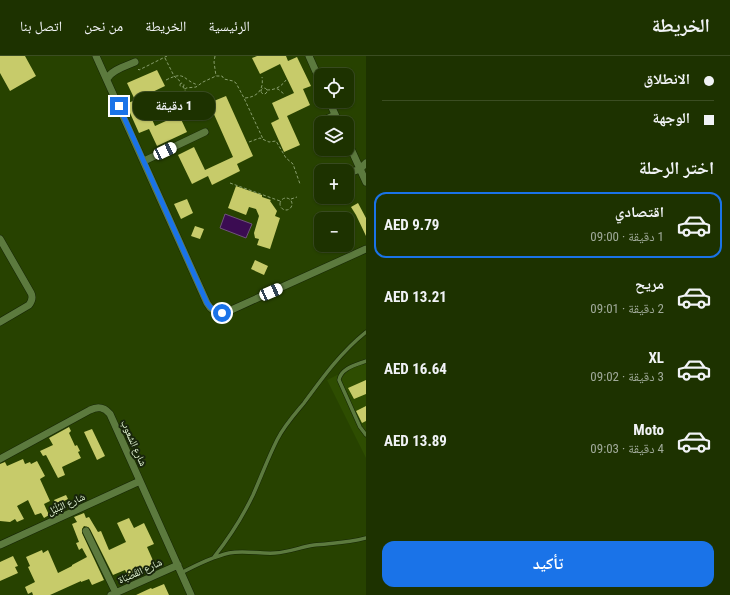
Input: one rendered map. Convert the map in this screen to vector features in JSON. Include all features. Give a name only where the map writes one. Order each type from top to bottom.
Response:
[{"type":"street","points":[[96,56],[207,303],[215,311],[222,313],[229,311],[366,249]]},
{"type":"street","points":[[309,56],[314,68]]},
{"type":"street","points":[[107,79],[108,76],[116,71],[135,62]]},
{"type":"street","points":[[332,108],[336,116]]},
{"type":"street","points":[[144,161],[205,132]]},
{"type":"street","points":[[354,154],[366,182]]},
{"type":"street","points":[[363,172],[366,164]]},
{"type":"street","points":[[0,239],[32,297],[29,305],[0,322]]},
{"type":"street","name":"شارع الشعوب","points":[[0,459],[90,410],[97,408],[105,410],[110,414],[191,595]]},
{"type":"street","name":"شارع البُلْبُل","points":[[0,545],[140,481]]},
{"type":"street","points":[[86,531],[113,594]]},
{"type":"street","name":"شارع القَصْبَاة","points":[[113,594],[178,565]]},
{"type":"lane","points":[[329,116],[335,113]]},
{"type":"lane","points":[[214,557],[244,513],[272,449],[283,430],[329,369],[347,349],[366,332]]},
{"type":"lane","points":[[366,361],[342,372],[339,380],[360,427],[366,435]]},
{"type":"lane","points":[[180,573],[214,557],[231,552],[285,552],[314,545],[343,543],[366,538]]},
{"type":"path","points":[[135,62],[139,70],[167,56]]},
{"type":"path","points":[[215,56],[214,62],[216,76]]},
{"type":"path","points":[[164,58],[174,76],[184,84],[183,86],[190,101]]},
{"type":"path","points":[[166,80],[178,75],[199,86]]},
{"type":"path","points":[[153,111],[180,98],[188,88],[199,86],[202,82],[216,76],[222,76],[224,79],[236,83],[263,139]]},
{"type":"path","points":[[244,98],[254,96],[258,93],[263,82],[262,77]]},
{"type":"path","points":[[262,93],[262,89],[276,89],[286,80]]},
{"type":"path","points":[[181,82],[180,85],[181,87],[183,86]]},
{"type":"path","points":[[276,89],[284,94]]},
{"type":"path","points":[[258,93],[265,94],[267,90]]},
{"type":"path","points":[[165,117],[168,103]]},
{"type":"path","points":[[249,142],[257,139],[263,139],[269,142],[276,141],[287,160],[293,164],[300,184]]},
{"type":"path","points":[[230,183],[280,201]]},
{"type":"path","points":[[280,201],[285,198],[291,200],[297,197]]},
{"type":"path","points":[[280,201],[281,207],[289,210],[292,205],[291,200]]},
{"type":"shaded area","points":[[225,214],[252,224],[246,238],[220,228]]},
{"type":"shaded area","points":[[366,361],[366,458],[327,380]]},
{"type":"building","points":[[0,56],[25,56],[36,76],[10,91],[0,73]]},
{"type":"building","points":[[257,56],[286,56],[288,61],[297,57],[311,86],[303,89],[310,105],[287,116],[300,145],[284,152],[271,123],[279,119],[272,103],[294,93],[280,64],[260,74],[252,58]]},
{"type":"building","points":[[157,70],[165,86],[142,97],[155,126],[179,115],[187,132],[157,146],[149,129],[139,133],[126,104],[135,100],[127,83]]},
{"type":"building","points":[[226,96],[253,156],[237,164],[240,171],[212,185],[208,176],[192,184],[178,155],[194,147],[205,170],[233,157],[209,103]]},
{"type":"building","points":[[236,186],[262,195],[262,197],[271,200],[270,201],[277,211],[275,216],[280,218],[270,249],[257,245],[259,239],[255,238],[254,233],[259,216],[256,209],[249,207],[246,215],[228,208]]},
{"type":"building","points":[[187,199],[193,213],[181,219],[174,204]]},
{"type":"building","points":[[358,203],[366,218],[366,236],[351,207]]},
{"type":"building","points":[[195,226],[204,229],[200,239],[191,236]]},
{"type":"building","points":[[255,260],[268,266],[264,275],[251,269]]},
{"type":"building","points":[[366,380],[366,394],[354,399],[348,388]]},
{"type":"building","points":[[366,406],[366,421],[362,423],[356,411]]},
{"type":"building","points":[[69,427],[71,431],[69,433],[75,446],[77,445],[80,451],[78,452],[81,458],[62,467],[65,475],[58,478],[46,455],[43,456],[40,451],[53,445],[49,438]]},
{"type":"building","points":[[92,429],[105,456],[97,460],[84,432]]},
{"type":"building","points":[[23,459],[25,464],[30,462],[31,464],[37,461],[45,476],[40,479],[50,501],[44,504],[49,515],[44,518],[41,513],[35,515],[28,500],[17,506],[24,519],[17,522],[15,519],[10,522],[0,521],[0,464],[5,462],[7,466]]},
{"type":"building","points":[[66,495],[68,499],[62,502],[65,509],[60,511],[54,500]]},
{"type":"building","points":[[84,513],[86,518],[89,517],[98,532],[101,531],[109,550],[126,542],[117,523],[129,518],[134,528],[144,523],[154,544],[147,547],[155,565],[128,576],[125,570],[113,575],[90,529],[84,526],[82,533],[104,580],[92,585],[89,579],[81,581],[50,595],[33,595],[32,592],[28,594],[25,587],[35,582],[28,567],[30,566],[26,557],[42,550],[43,553],[48,550],[58,573],[87,557],[82,548],[79,550],[76,543],[79,542],[72,524],[77,522],[74,517]]},
{"type":"building","points":[[13,556],[18,566],[15,567],[18,573],[0,581],[0,562]]},
{"type":"building","points":[[164,584],[169,595],[136,595],[151,588],[152,589]]},
{"type":"route","points":[[119,106],[207,303],[215,311],[222,313]]}]
